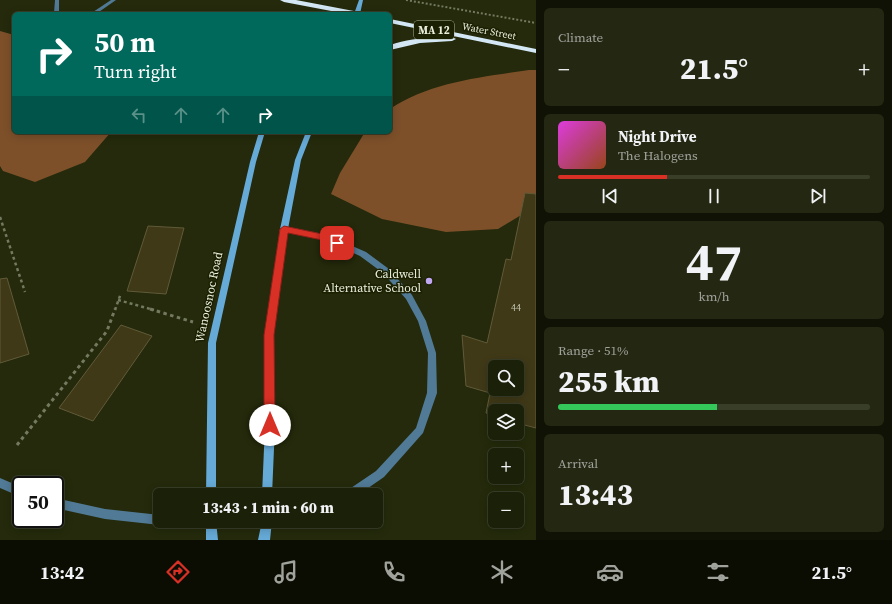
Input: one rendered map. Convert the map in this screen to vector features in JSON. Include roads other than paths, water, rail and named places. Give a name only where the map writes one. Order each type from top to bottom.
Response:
[{"type":"highway","points":[[284,0],[347,12]]},
{"type":"highway","name":"Water Street","points":[[392,21],[536,51]]},
{"type":"highway","points":[[392,47],[400,44],[424,40],[478,40]]},
{"type":"main road","points":[[358,12],[361,0]]},
{"type":"main road","name":"Wanoosnoc Road","points":[[211,488],[212,343],[246,191],[261,134]]},
{"type":"main road","points":[[267,488],[270,425],[269,335],[284,229],[298,160],[308,134]]},
{"type":"main road","points":[[211,528],[212,540]]},
{"type":"main road","points":[[264,540],[265,528]]},
{"type":"street","points":[[57,0],[57,12]]},
{"type":"street","points":[[96,12],[114,0]]},
{"type":"street","points":[[284,229],[324,237],[363,254],[386,271],[408,298],[422,320],[432,353],[432,393],[420,430],[380,474],[359,488]]},
{"type":"street","points":[[0,483],[12,488]]},
{"type":"street","points":[[64,505],[106,514],[153,519]]},
{"type":"place","name":"Caldwell Alternative School","points":[[429,281]]}]
